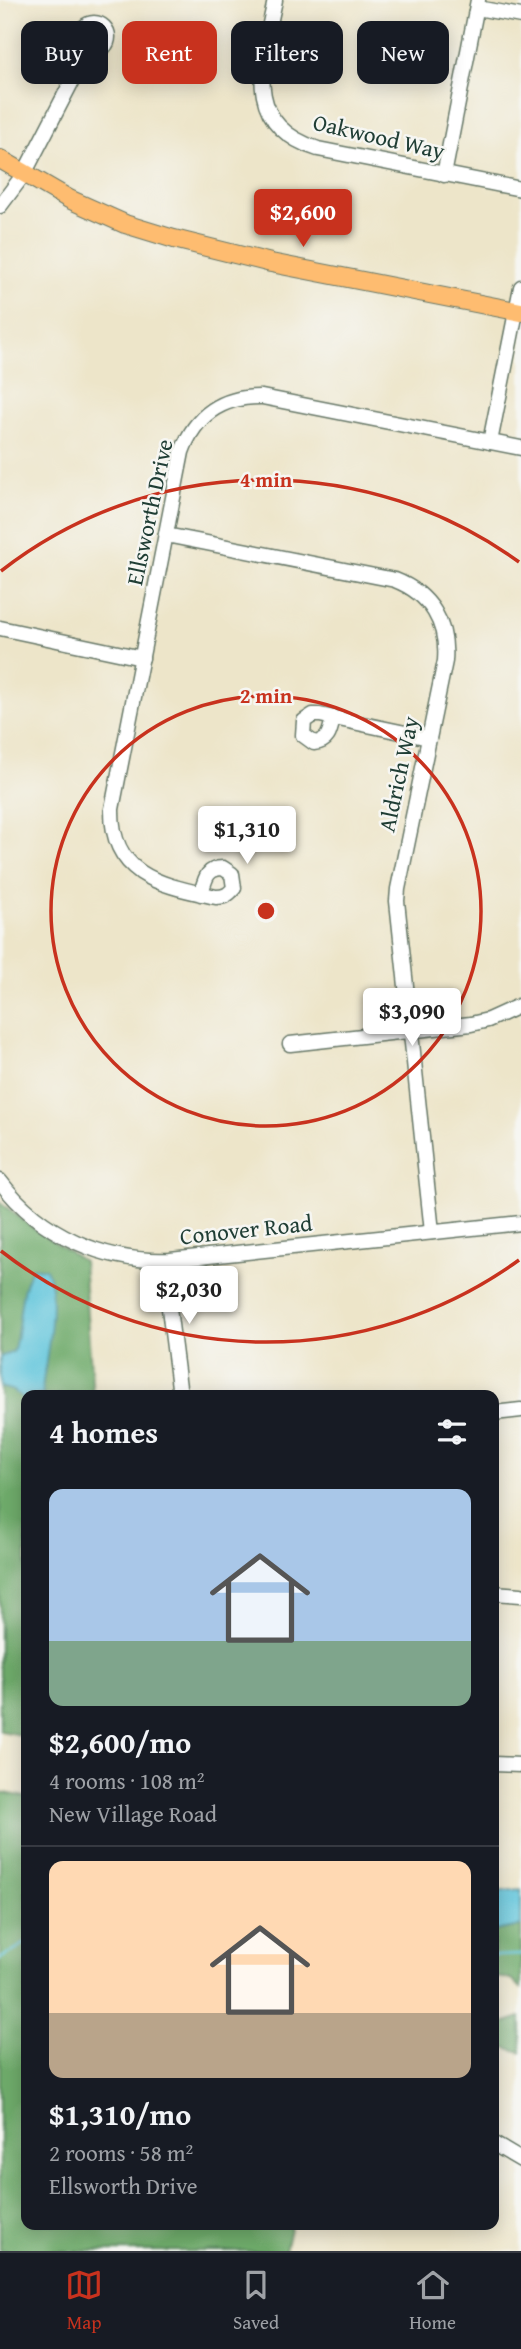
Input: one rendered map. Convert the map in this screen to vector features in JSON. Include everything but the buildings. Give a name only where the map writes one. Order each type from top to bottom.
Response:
[{"type":"main road","points":[[0,159],[21,179],[64,210],[112,232],[204,260],[518,317]]},
{"type":"main road","points":[[0,173],[21,179]]},
{"type":"street","name":"Oakwood Way","points":[[275,0],[261,69],[261,82],[268,108],[283,130],[306,145],[318,149],[521,189]]},
{"type":"street","points":[[444,175],[477,4],[521,16]]},
{"type":"street","points":[[0,206],[21,179],[70,84]]},
{"type":"street","points":[[490,442],[518,317],[521,287]]},
{"type":"street","name":"Ellsworth Drive","points":[[201,894],[145,877],[125,859],[114,835],[112,809],[187,439],[203,416],[224,402],[236,398],[261,397],[521,448]]},
{"type":"street","name":"Aldrich Way","points":[[166,534],[396,580],[417,591],[434,609],[441,622],[446,647],[397,901],[432,1232]]},
{"type":"street","points":[[0,628],[142,658]]},
{"type":"street","points":[[333,718],[429,738]]},
{"type":"street","points":[[290,1044],[471,1024],[521,1005]]},
{"type":"street","name":"Conover Road","points":[[0,1181],[32,1214],[63,1236],[98,1251],[122,1257],[163,1261],[521,1223]]},
{"type":"street","points":[[163,1261],[179,1390]]},
{"type":"street","points":[[499,1412],[521,1410]]},
{"type":"street","points":[[499,1593],[521,1595]]},
{"type":"street","points":[[499,1764],[521,1765]]},
{"type":"street","points":[[499,2147],[521,2160]]},
{"type":"green space","points":[[0,1202],[83,1261],[93,1390],[21,1390],[21,1735],[0,1731]]},
{"type":"green space","points":[[0,1792],[21,1796],[21,2230],[290,2230],[285,2251],[0,2251]]},
{"type":"green space","points":[[521,1926],[521,1988],[512,1979],[499,1978],[499,1930]]},
{"type":"green space","points":[[521,2017],[521,2052],[499,2045],[499,2024]]},
{"type":"water","points":[[33,1267],[46,1269],[51,1290],[52,1314],[43,1390],[21,1390],[21,1397],[14,1391],[0,1387],[0,1357],[13,1352],[28,1276]]},
{"type":"water","points":[[521,1889],[521,1926],[499,1930],[499,1891]]},
{"type":"waterway","points":[[0,1959],[21,1946]]},
{"type":"waterway","points":[[499,1956],[521,1955]]}]
